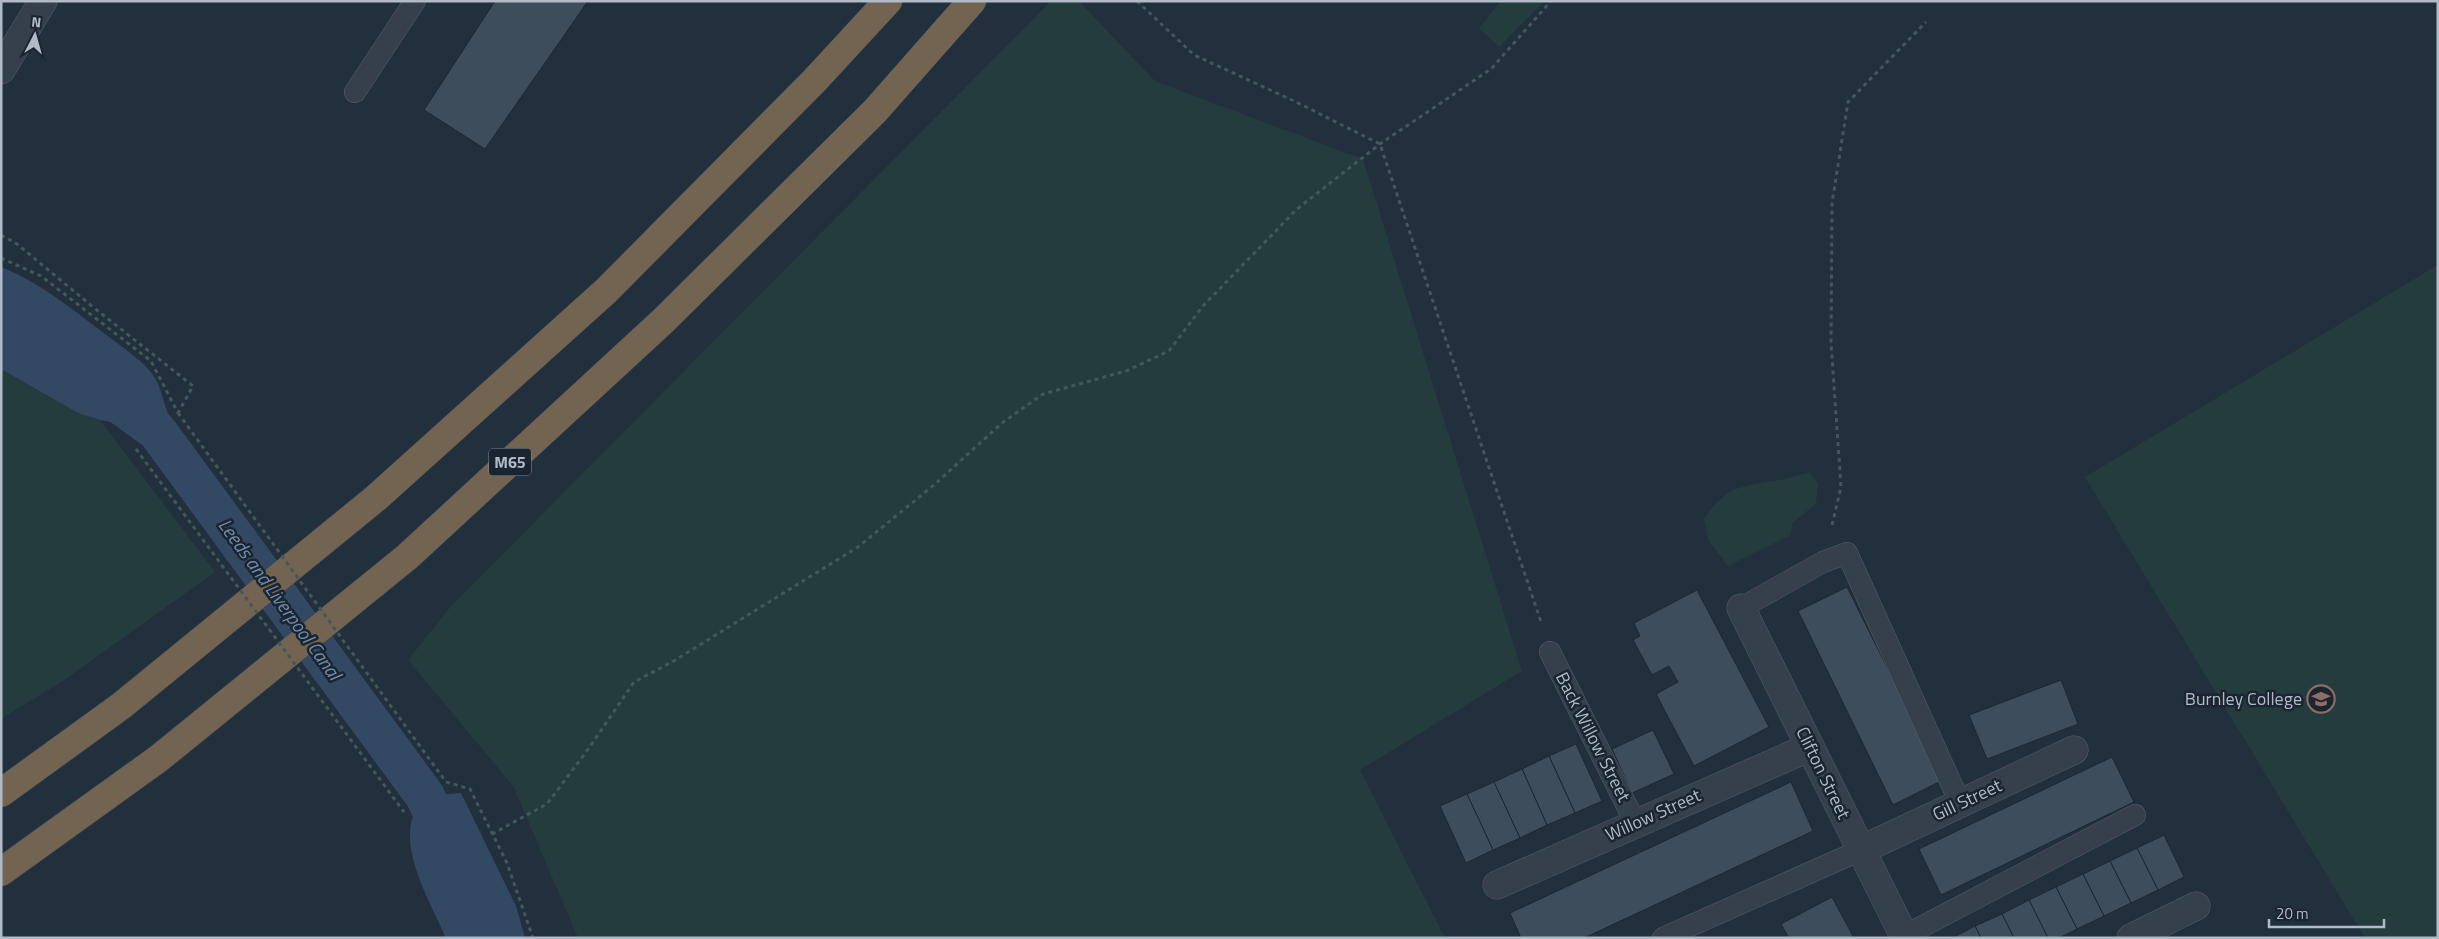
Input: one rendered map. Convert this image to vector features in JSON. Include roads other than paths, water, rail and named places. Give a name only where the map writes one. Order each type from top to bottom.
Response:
[{"type":"highway","points":[[1,793],[121,706],[376,498],[607,290],[815,80],[888,1]]},
{"type":"highway","name":"M65","points":[[1,872],[158,759],[407,557],[664,320],[875,111],[972,1]]},
{"type":"street","points":[[1,70],[43,1]]},
{"type":"street","name":"Clifton Street","points":[[1741,608],[1904,937]]},
{"type":"street","name":"Willow Street","points":[[1497,885],[1635,822],[1810,747]]},
{"type":"street","name":"Gill Street","points":[[1861,850],[2074,750]]},
{"type":"street","points":[[2131,938],[2196,906]]},
{"type":"lane","points":[[354,92],[415,1]]},
{"type":"lane","points":[[1741,608],[1823,562],[1847,553],[1960,803]]},
{"type":"lane","name":"Back Willow Street","points":[[1550,652],[1635,822]]},
{"type":"lane","points":[[1904,937],[2136,815]]},
{"type":"lane","points":[[1663,938],[1861,850]]},
{"type":"water","points":[[1,267],[45,290],[140,361],[156,380],[170,418],[157,431],[100,420],[78,413],[1,369]]},
{"type":"water","points":[[461,793],[516,906],[525,938],[446,938],[426,895],[419,879],[411,846],[410,831],[413,816],[425,796]]},
{"type":"waterway","name":"Leeds and Liverpool Canal","points":[[113,399],[157,431],[425,796],[467,884],[483,938]]},
{"type":"place","name":"Burnley College","points":[[2321,699]]}]
